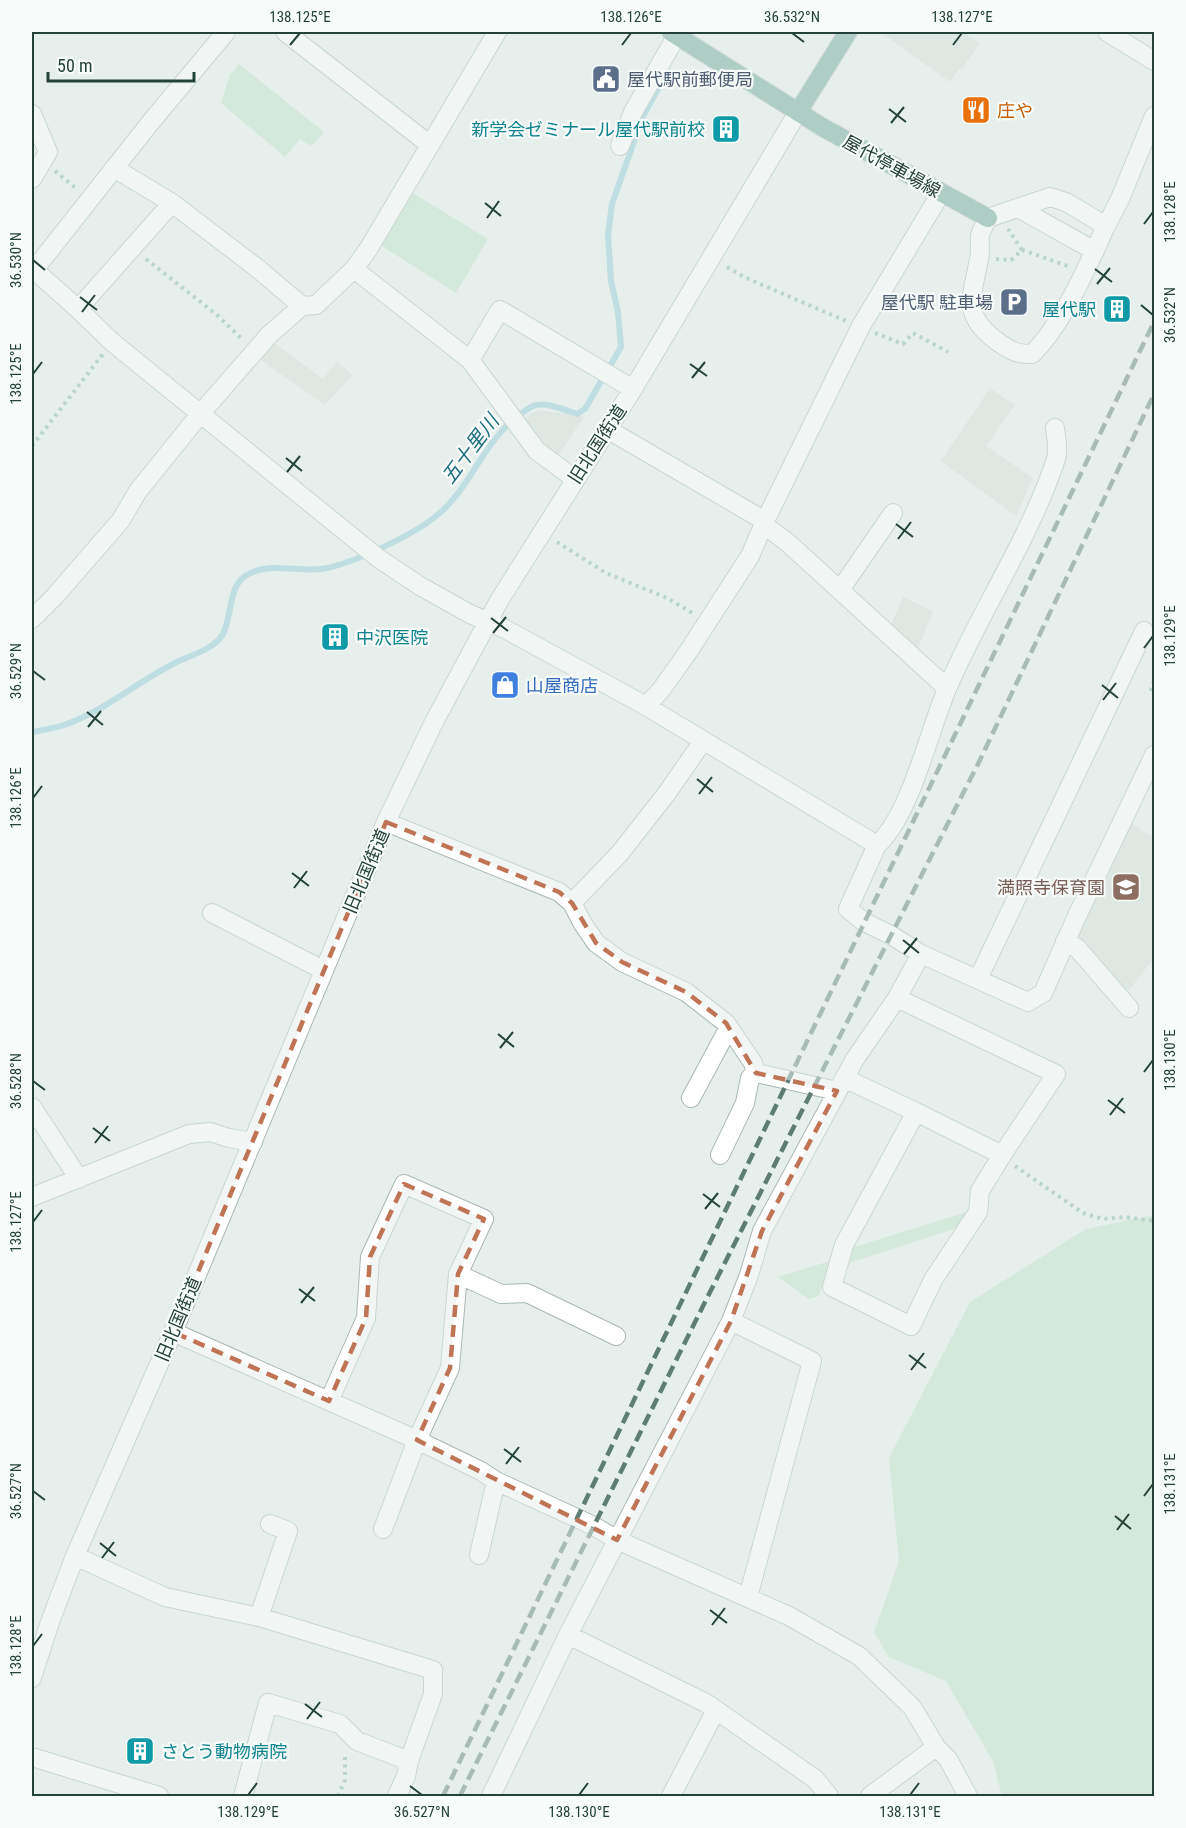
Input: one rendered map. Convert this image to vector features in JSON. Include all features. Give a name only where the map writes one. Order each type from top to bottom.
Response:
[{"type":"main road","points":[[798,112],[848,32]]},
{"type":"main road","name":"屋代停車場線","points":[[674,33],[798,112],[988,219]]},
{"type":"street","points":[[226,32],[33,269],[112,342],[378,558],[420,586],[505,629],[646,706],[877,845]]},
{"type":"street","points":[[285,32],[430,145]]},
{"type":"street","points":[[32,619],[121,520],[138,491],[269,334],[302,306],[316,305],[354,269],[369,248],[497,32]]},
{"type":"street","points":[[1107,32],[1155,61]]},
{"type":"street","points":[[620,146],[633,112],[674,33]]},
{"type":"street","name":"旧北国街道","points":[[32,1678],[75,1556],[173,1332],[386,822],[434,722],[487,621],[633,389],[798,112]]},
{"type":"street","points":[[32,114],[48,152],[32,178]]},
{"type":"street","points":[[1106,226],[1066,202],[1050,197],[988,219],[980,234],[980,257],[972,304],[975,318],[983,331],[1015,354],[1032,354],[1042,344],[1095,251],[1155,116]]},
{"type":"street","points":[[114,168],[172,203],[257,268],[302,306]]},
{"type":"street","points":[[646,706],[661,690],[750,556],[765,521],[861,328],[941,193]]},
{"type":"street","points":[[78,309],[172,203]]},
{"type":"street","points":[[1018,208],[1095,251]]},
{"type":"street","points":[[354,269],[470,360],[537,451],[575,479]]},
{"type":"street","points":[[470,360],[500,310],[633,389]]},
{"type":"street","points":[[1054,428],[1058,456],[1036,509],[947,688],[903,806],[888,836],[877,845],[848,909],[864,922],[891,935],[921,954],[1028,1002],[1043,993],[1065,940],[1150,774],[1155,755]]},
{"type":"street","points":[[607,429],[765,521],[768,528],[788,542],[947,688]]},
{"type":"street","points":[[840,590],[893,513]]},
{"type":"street","points":[[978,979],[1144,631]]},
{"type":"street","points":[[572,903],[620,853],[703,741]]},
{"type":"street","points":[[386,822],[559,892],[572,903],[596,943],[622,962],[686,992],[729,1027],[753,1063],[756,1073]]},
{"type":"street","points":[[212,913],[323,970]]},
{"type":"street","points":[[1065,940],[1077,948],[1129,1008]]},
{"type":"street","points":[[491,1797],[568,1635],[732,1321],[762,1231],[855,1059],[897,998],[921,954]]},
{"type":"street","points":[[897,998],[1056,1074],[980,1191],[978,1212],[933,1280],[911,1326],[832,1287],[844,1245],[916,1112]]},
{"type":"street","points":[[691,1098],[729,1027]]},
{"type":"street","points":[[720,1155],[745,1103],[750,1078],[756,1073],[841,1084],[916,1112],[1002,1155]]},
{"type":"street","points":[[32,1107],[79,1179]]},
{"type":"street","points":[[32,1197],[189,1134],[210,1132],[253,1142]]},
{"type":"street","points":[[329,1401],[366,1318],[370,1257],[404,1184],[484,1219],[458,1274],[450,1368],[417,1440],[383,1529]]},
{"type":"street","points":[[458,1274],[501,1294],[526,1293],[616,1336]]},
{"type":"street","points":[[732,1321],[812,1361],[748,1597]]},
{"type":"street","points":[[173,1332],[417,1440],[481,1471],[496,1481],[594,1526],[617,1540],[789,1616],[859,1656],[912,1707],[936,1747],[948,1759],[968,1797]]},
{"type":"street","points":[[479,1555],[496,1481]]},
{"type":"street","points":[[259,1617],[288,1531],[270,1524]]},
{"type":"street","points":[[75,1556],[165,1597],[259,1617],[433,1670],[433,1694],[397,1797]]},
{"type":"street","points":[[568,1635],[706,1703],[815,1779],[829,1797]]},
{"type":"street","points":[[243,1797],[268,1703],[340,1724],[357,1741],[409,1761]]},
{"type":"street","points":[[671,1797],[716,1710]]},
{"type":"street","points":[[870,1797],[936,1747]]},
{"type":"street","points":[[32,1756],[159,1797]]},
{"type":"path","points":[[43,163],[90,199]]},
{"type":"path","points":[[1006,226],[1022,250],[1068,266]]},
{"type":"path","points":[[132,249],[217,315],[255,352]]},
{"type":"path","points":[[995,259],[1011,260],[1022,250]]},
{"type":"path","points":[[711,258],[744,277],[861,328],[903,344],[913,333],[948,352]]},
{"type":"path","points":[[32,446],[112,342]]},
{"type":"path","points":[[542,532],[606,573],[668,598],[707,621]]},
{"type":"path","points":[[1155,681],[1151,689],[1155,691]]},
{"type":"path","points":[[1002,1155],[1083,1213],[1102,1219],[1125,1217],[1155,1221]]},
{"type":"path","points":[[338,1797],[345,1780],[345,1742],[348,1732]]},
{"type":"highlighted area","points":[[386,822],[559,892],[572,903],[596,943],[622,962],[686,992],[726,1023],[756,1073],[837,1091],[762,1231],[731,1321],[617,1540],[417,1440],[450,1368],[458,1274],[484,1219],[404,1184],[370,1257],[366,1318],[329,1401],[173,1332]]},
{"type":"shaded area","points":[[880,32],[962,32],[980,43],[950,82]]},
{"type":"shaded area","points":[[273,342],[323,379],[337,362],[353,375],[325,405],[259,359]]},
{"type":"shaded area","points":[[990,388],[1015,405],[986,446],[1033,478],[1016,516],[941,461]]},
{"type":"shaded area","points":[[537,410],[585,416],[556,458],[524,419]]},
{"type":"shaded area","points":[[903,597],[933,611],[916,653],[889,630]]},
{"type":"shaded area","name":"満照寺保育園","points":[[1129,822],[1154,838],[1154,958],[1126,994],[1075,935]]},
{"type":"green space","points":[[239,64],[324,132],[312,146],[300,139],[285,157],[221,103],[230,75]]},
{"type":"green space","points":[[411,192],[488,239],[456,293],[380,245]]},
{"type":"green space","points":[[970,1211],[957,1228],[846,1264],[851,1248]]},
{"type":"green space","points":[[1154,1215],[1154,1796],[1002,1796],[993,1761],[946,1681],[889,1657],[874,1632],[899,1561],[889,1458],[970,1302],[1086,1229]]},
{"type":"green space","points":[[830,1261],[819,1296],[809,1299],[778,1277]]},
{"type":"waterway","name":"五十里川","points":[[32,732],[58,727],[82,718],[152,675],[215,643],[223,634],[233,595],[245,576],[263,569],[312,570],[348,562],[380,549],[424,525],[458,494],[495,439],[529,408],[549,405],[577,414],[585,409],[621,347],[618,312],[611,281],[608,235],[612,204],[643,116],[668,71]]},
{"type":"railway","points":[[443,1796],[1154,322]]},
{"type":"railway","points":[[460,1796],[707,1298],[980,760],[1154,394]]},
{"type":"place","name":"屋代駅前郵便局","points":[[606,79]]},
{"type":"place","name":"庄や","points":[[976,110]]},
{"type":"place","name":"新学会ゼミナール屋代駅前校","points":[[726,129]]},
{"type":"place","name":"屋代駅 駐車場","points":[[1014,302]]},
{"type":"place","name":"屋代駅","points":[[1117,309]]},
{"type":"place","name":"中沢医院","points":[[335,637]]},
{"type":"place","name":"山屋商店","points":[[505,685]]},
{"type":"place","name":"満照寺保育園","points":[[1126,887]]},
{"type":"place","name":"さとう動物病院","points":[[140,1751]]}]
